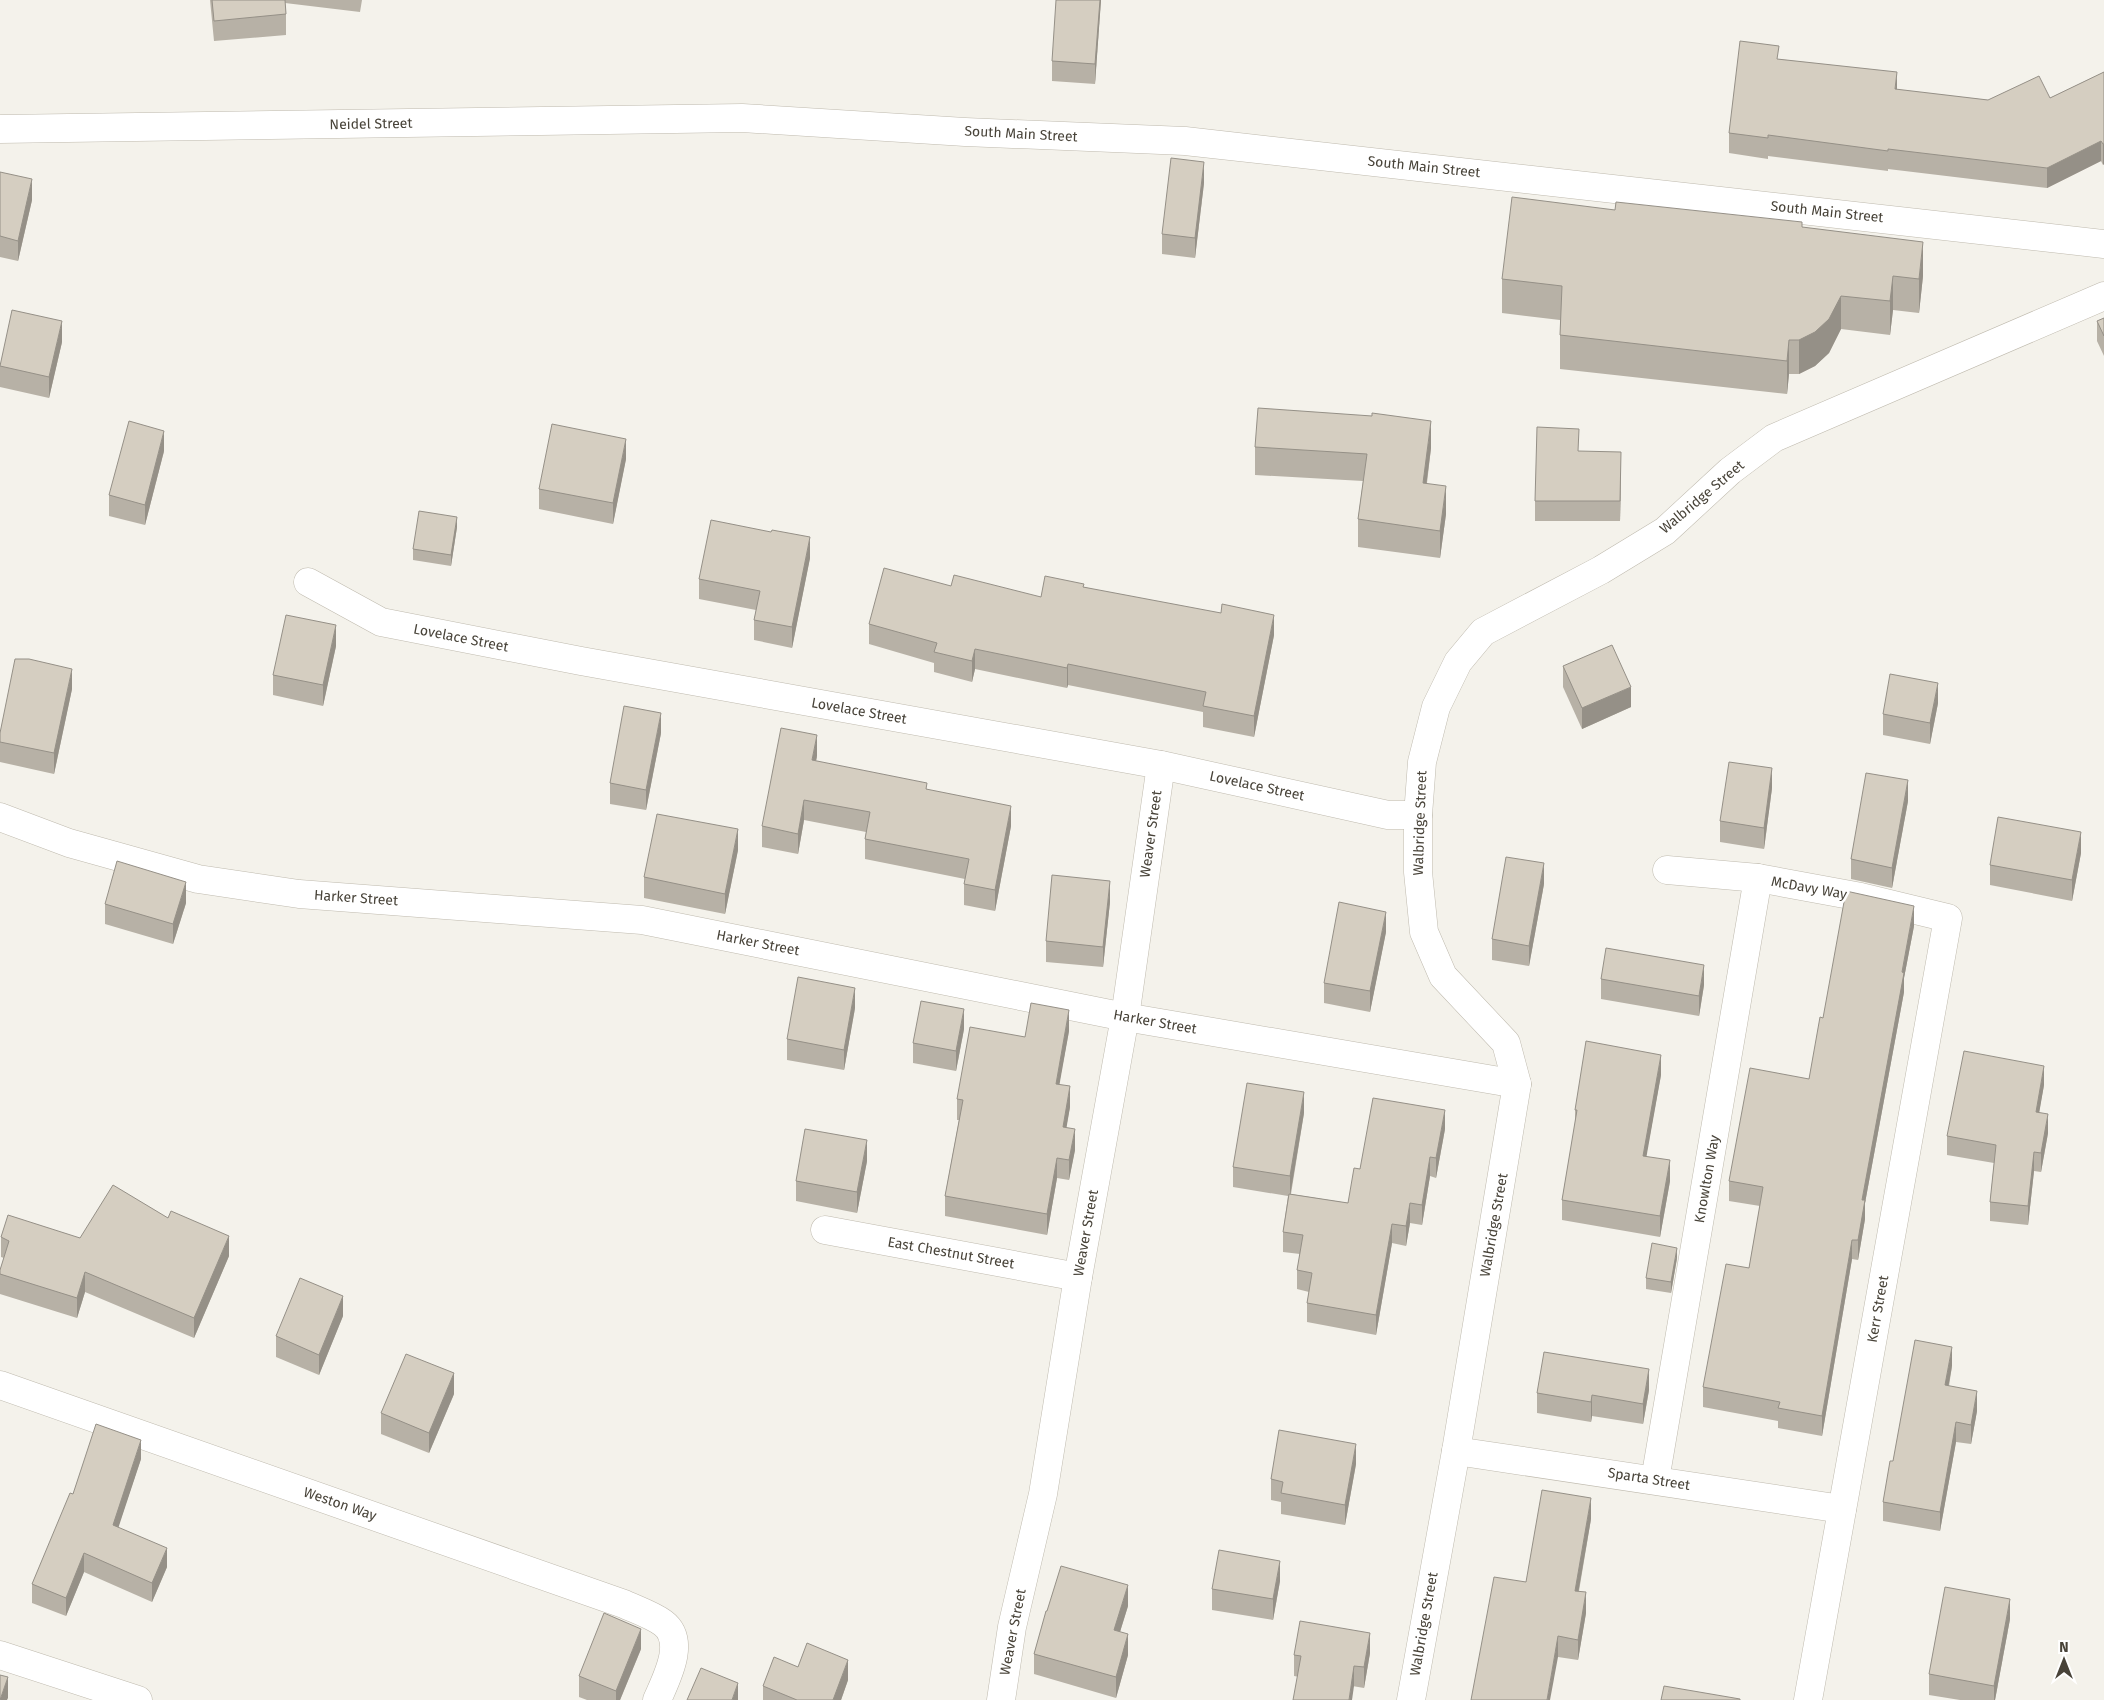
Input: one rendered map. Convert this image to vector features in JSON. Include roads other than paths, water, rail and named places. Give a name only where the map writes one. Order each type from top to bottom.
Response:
[{"type":"street","name":"Neidel Street","points":[[0,129],[742,118]]},
{"type":"street","name":"South Main Street","points":[[742,118],[965,132],[1185,141],[2104,244]]},
{"type":"street","name":"Walbridge Street","points":[[1411,1700],[1456,1451],[1517,1084],[1506,1043],[1443,976],[1424,932],[1418,872],[1418,815],[1422,762],[1436,707],[1458,662],[1483,632],[1601,570],[1665,531],[1730,471],[1774,438],[2104,296]]},
{"type":"street","name":"Lovelace Street","points":[[308,582],[381,622],[590,662],[1160,765],[1388,815],[1418,815]]},
{"type":"street","name":"Weaver Street","points":[[1001,1700],[1012,1627],[1043,1494],[1078,1277],[1124,1016],[1160,765]]},
{"type":"street","name":"Harker Street","points":[[0,817],[69,843],[198,879],[299,894],[642,920],[1124,1016],[1517,1084]]},
{"type":"street","name":"McDavy Way","points":[[1667,870],[1758,878],[1861,897],[1948,918]]},
{"type":"street","name":"Knowlton Way","points":[[1655,1480],[1758,878]]},
{"type":"street","name":"Kerr Street","points":[[1808,1700],[1948,918]]},
{"type":"street","name":"East Chestnut Street","points":[[825,1230],[1078,1277]]},
{"type":"street","name":"Weston Way","points":[[0,1385],[624,1604],[664,1624],[674,1635],[674,1651],[657,1700]]},
{"type":"street","name":"Sparta Street","points":[[1456,1451],[1842,1509]]},
{"type":"street","points":[[0,1655],[138,1700]]}]
